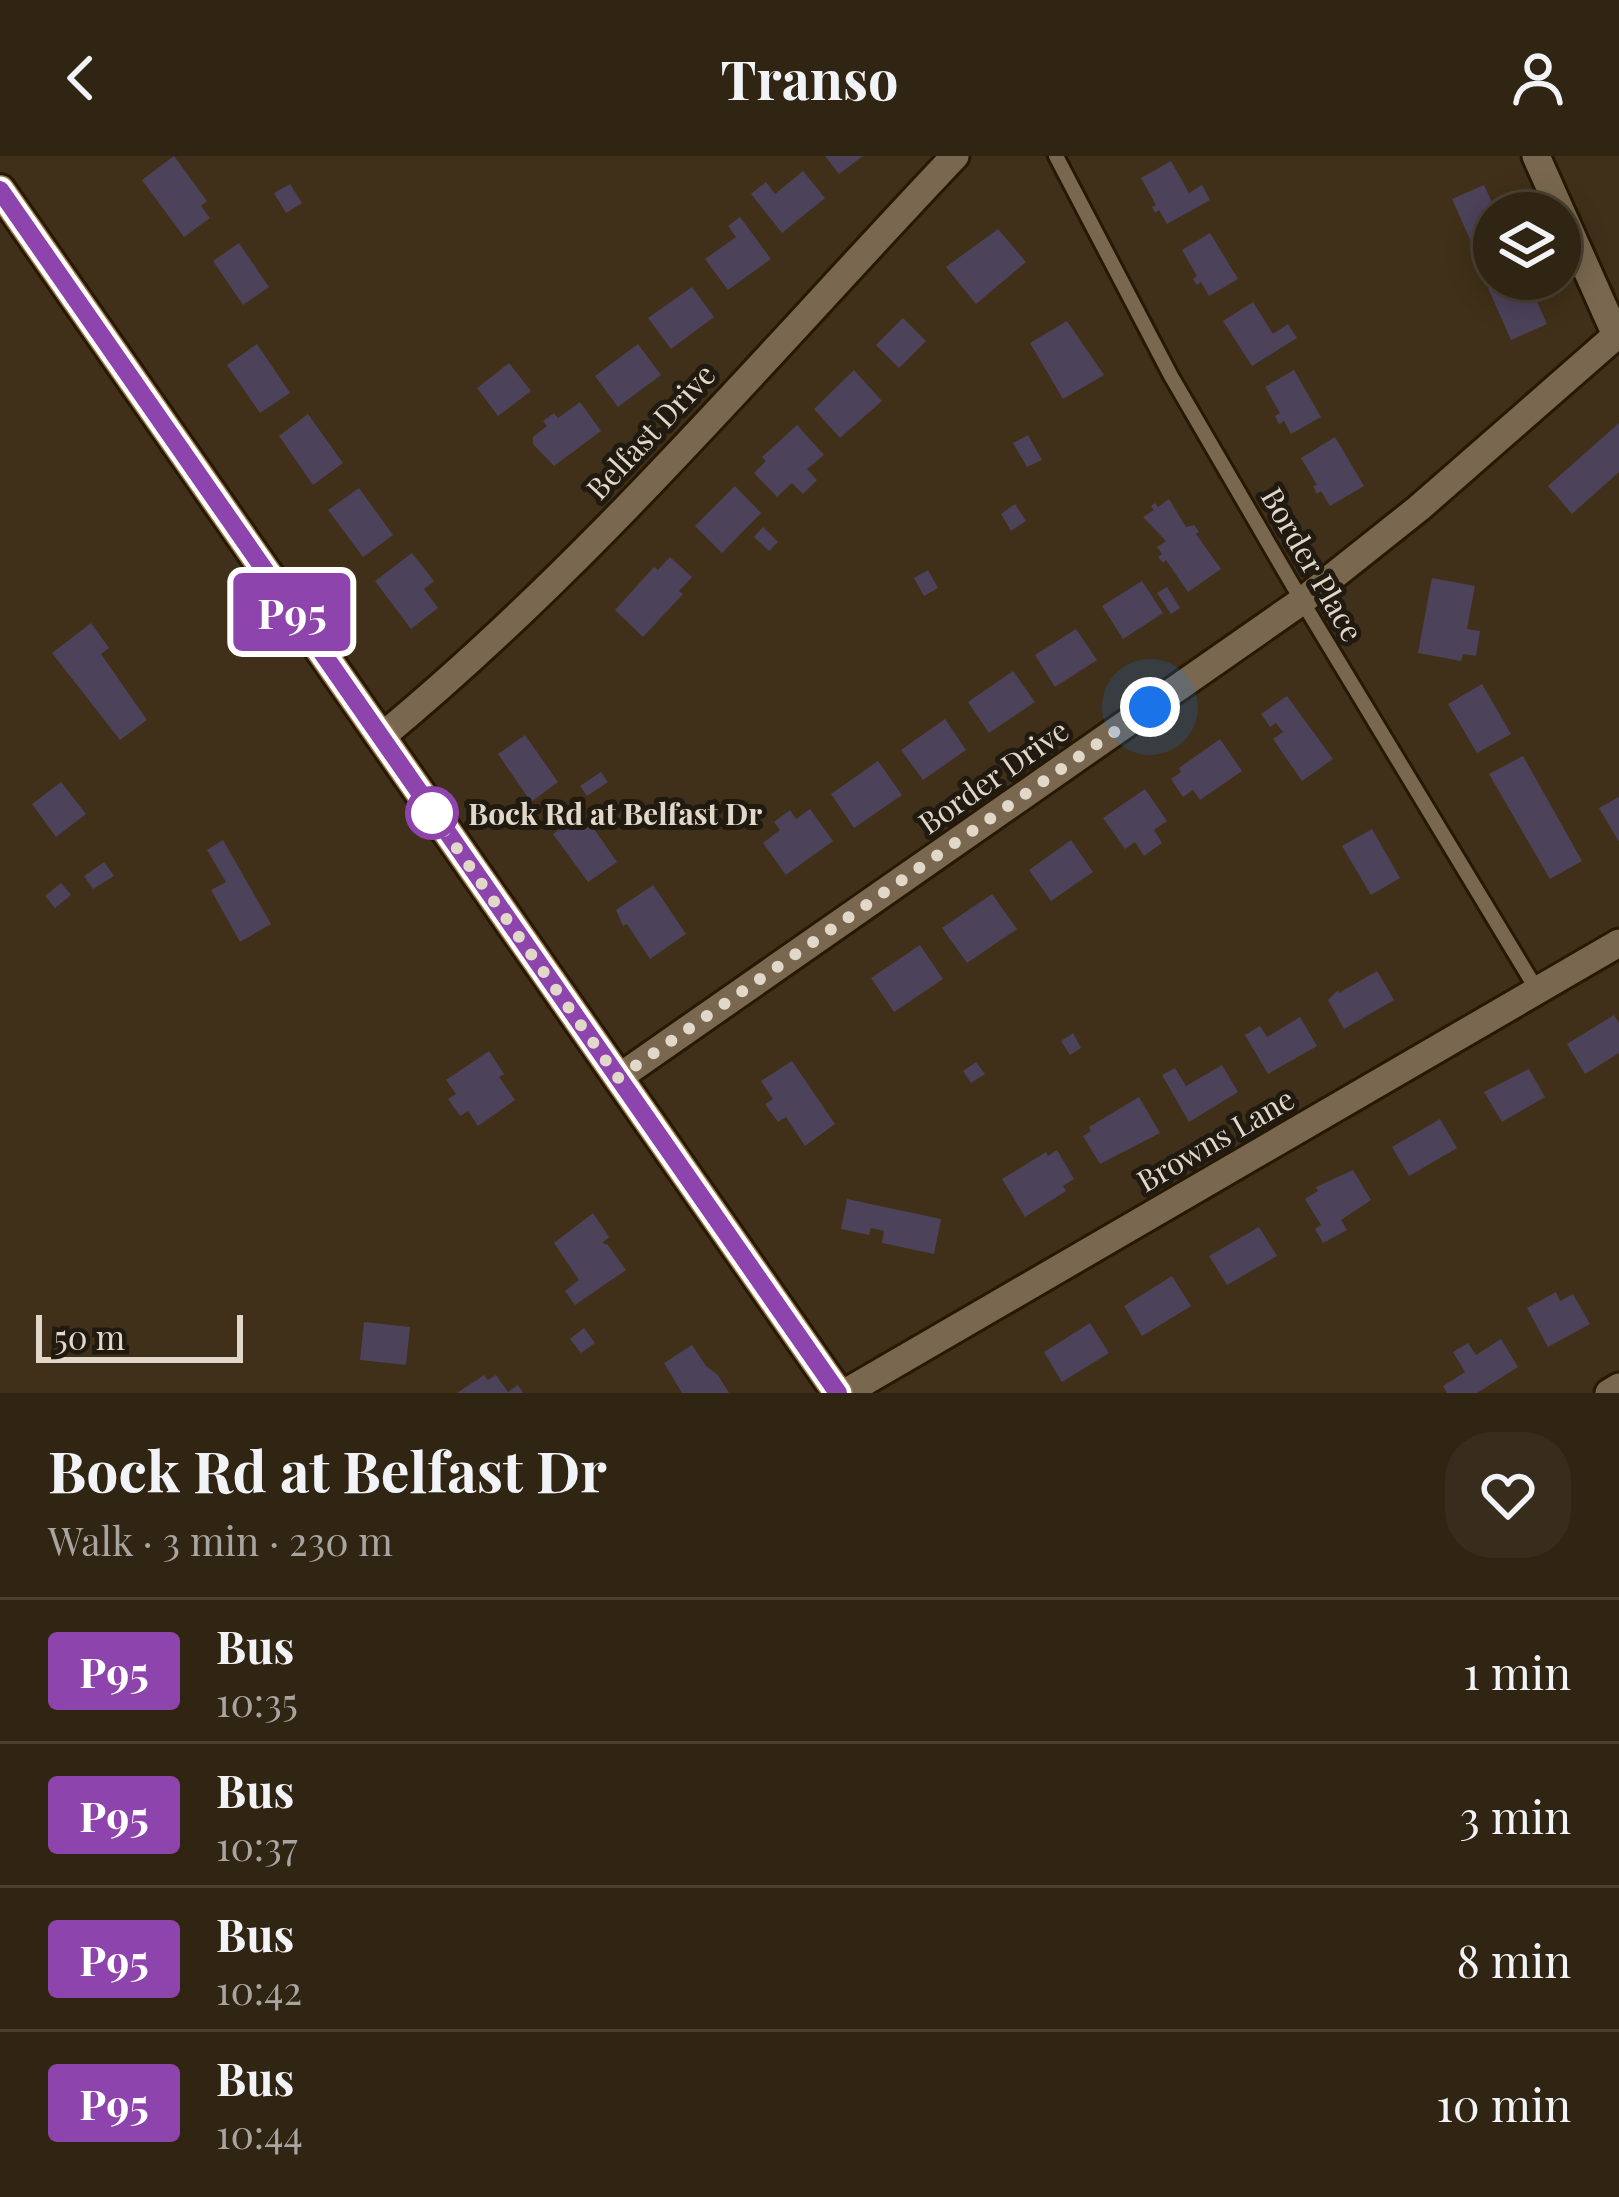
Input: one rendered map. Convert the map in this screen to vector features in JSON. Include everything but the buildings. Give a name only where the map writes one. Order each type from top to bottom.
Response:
[{"type":"main road","points":[[0,190],[842,1393]]},
{"type":"street","name":"Belfast Drive","points":[[380,737],[432,694],[586,546],[955,156]]},
{"type":"street","points":[[1536,156],[1617,334]]},
{"type":"street","name":"Border Drive","points":[[618,1078],[1302,601],[1419,508],[1617,334]]},
{"type":"street","name":"Browns Lane","points":[[842,1393],[1619,943]]},
{"type":"street","points":[[1609,1393],[1619,1387]]},
{"type":"lane","name":"Border Place","points":[[1056,156],[1172,376],[1537,991]]},
{"type":"bus line","name":"P95","points":[[0,190],[838,1393]]},
{"type":"place","name":"Bock Rd at Belfast Dr","points":[[432,813]]},
{"type":"route","points":[[432,813],[618,1078],[1150,707]]}]
